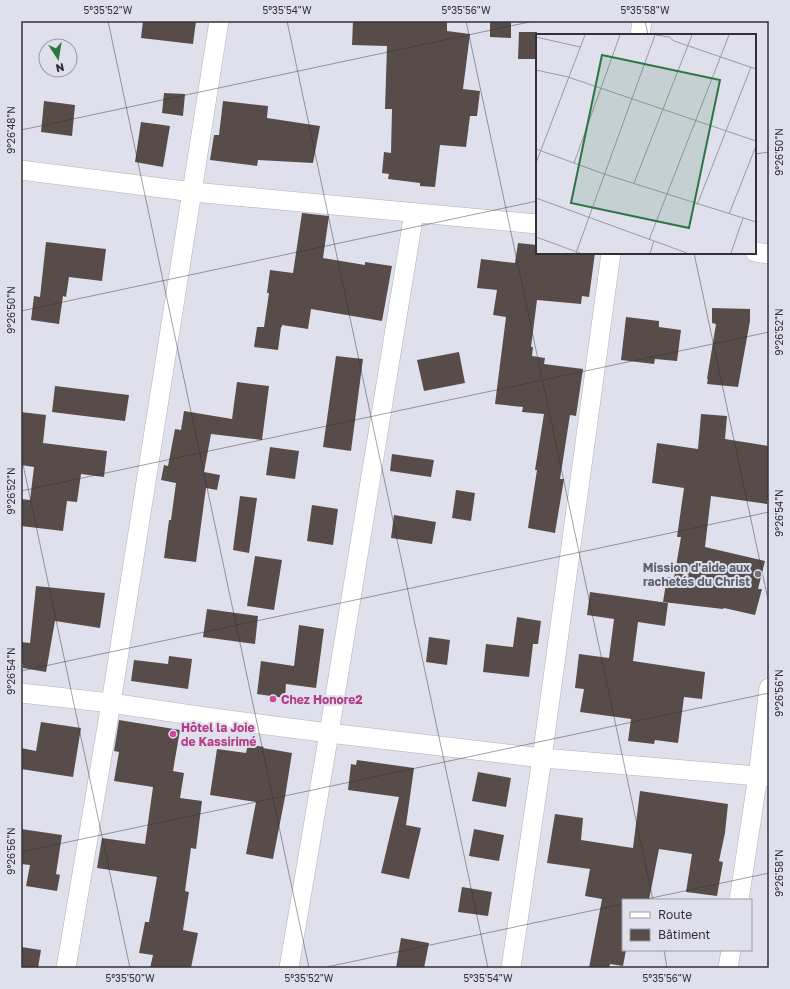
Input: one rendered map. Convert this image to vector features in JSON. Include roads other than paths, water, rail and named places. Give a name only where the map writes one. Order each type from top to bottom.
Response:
[{"type":"street","points":[[66,968],[111,703],[219,21]]},
{"type":"street","points":[[640,34],[642,21]]},
{"type":"street","points":[[21,170],[193,192],[536,224]]},
{"type":"street","points":[[289,968],[414,213]]},
{"type":"street","points":[[756,252],[769,254]]},
{"type":"street","points":[[511,968],[542,758],[611,254]]},
{"type":"street","points":[[739,899],[763,777],[769,688]]},
{"type":"street","points":[[21,693],[111,703],[329,733],[542,758],[763,777]]},
{"type":"street","points":[[728,968],[731,951]]},
{"type":"place","name":"Mission d'aide aux rachetés du Christ","points":[[758,574]]},
{"type":"place","name":"Chez Honore2","points":[[273,699]]},
{"type":"place","name":"Hôtel la Joie de Kassirimé","points":[[173,734]]}]
